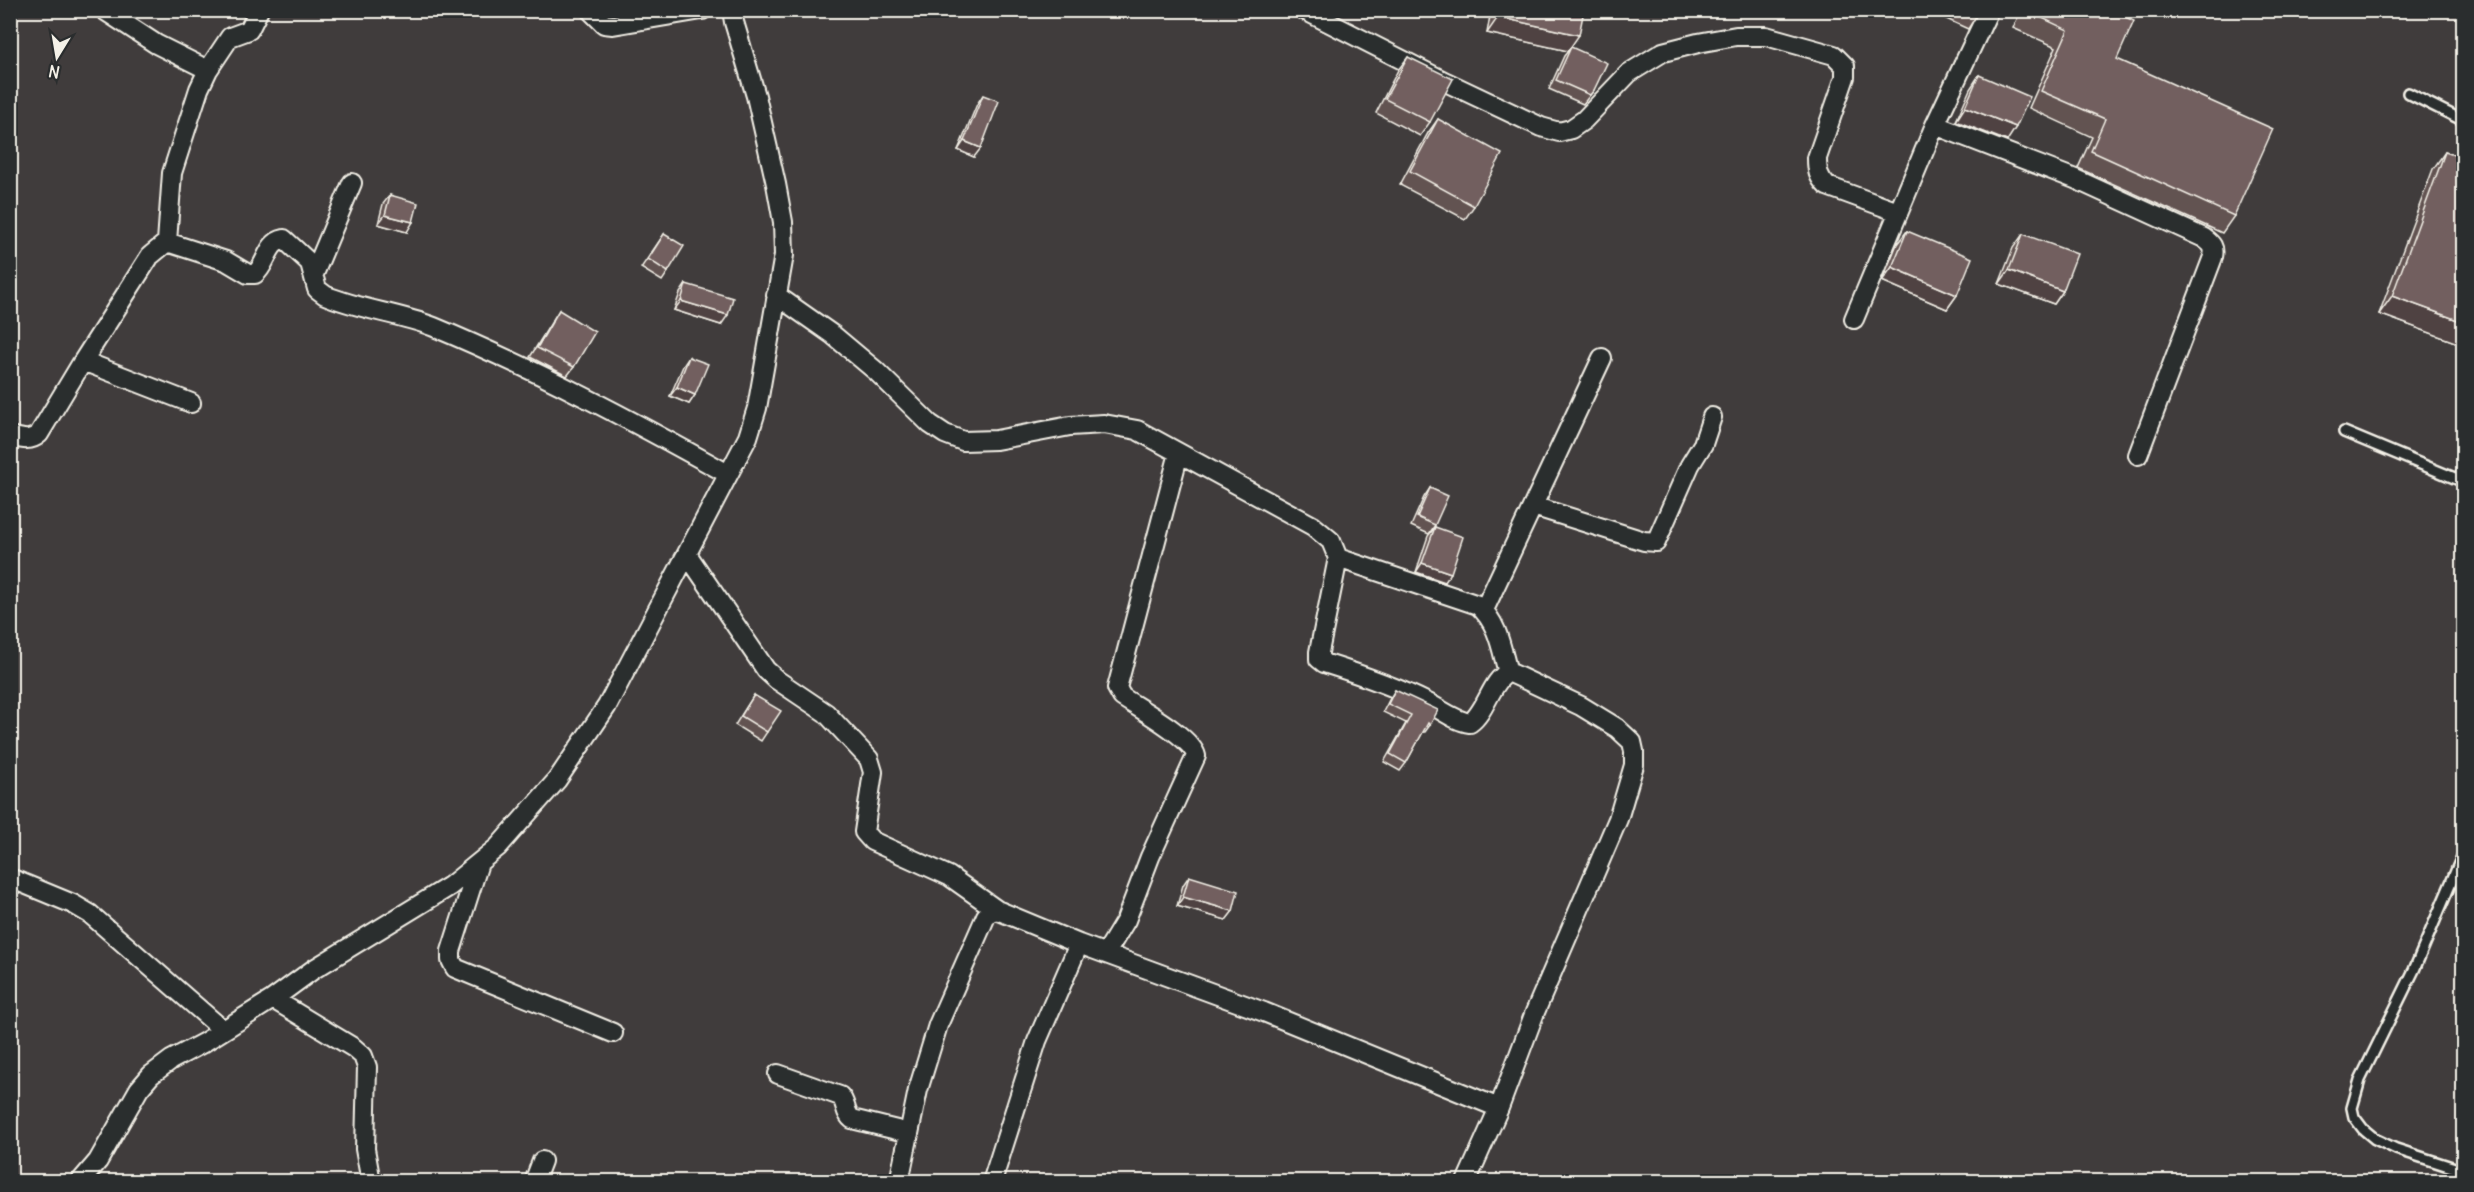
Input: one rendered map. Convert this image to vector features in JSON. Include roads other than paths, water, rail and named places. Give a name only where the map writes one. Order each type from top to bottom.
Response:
[{"type":"street","points":[[104,10],[156,44],[208,70]]},
{"type":"street","points":[[10,436],[25,440],[33,439],[39,434],[150,256],[167,242],[172,172],[199,89],[208,70],[230,37],[249,30],[259,10]]},
{"type":"street","points":[[590,10],[604,24],[613,25],[702,10]]},
{"type":"street","points":[[80,1182],[98,1161],[139,1089],[171,1060],[273,999],[314,969],[450,886],[498,848],[557,780],[607,706],[753,424],[784,255],[783,222],[756,96],[732,10]]},
{"type":"street","points":[[1305,10],[1446,82],[1541,127],[1559,132],[1571,129],[1584,120],[1629,74],[1663,52],[1698,43],[1746,36],[1766,36],[1834,55],[1845,66],[1845,77],[1816,158],[1816,171],[1827,186],[1898,212]]},
{"type":"street","points":[[1854,318],[1935,125],[1989,10]]},
{"type":"street","points":[[1935,125],[2075,179],[2204,238],[2212,244],[2215,250],[2213,257],[2138,455]]},
{"type":"street","points":[[314,274],[352,183]]},
{"type":"street","points":[[167,242],[226,261],[248,274],[255,274],[260,271],[274,244],[284,239],[310,263],[317,289],[325,295],[431,326],[459,338],[601,406],[728,474]]},
{"type":"street","points":[[776,295],[833,335],[876,371],[930,424],[945,434],[963,441],[996,440],[1070,426],[1104,424],[1137,430],[1313,526],[1331,541],[1338,558],[1319,652],[1319,659],[1324,663],[1370,678],[1428,702],[1462,722],[1470,723],[1477,718],[1501,677],[1508,672]]},
{"type":"street","points":[[1484,610],[1602,358]]},
{"type":"street","points":[[83,361],[191,403]]},
{"type":"street","points":[[1533,506],[1644,541],[1656,542],[1690,465],[1703,444],[1712,417]]},
{"type":"street","points":[[1106,953],[1126,920],[1150,857],[1196,756],[1192,747],[1122,697],[1117,688],[1179,453]]},
{"type":"street","points":[[687,554],[766,670],[826,713],[869,759],[873,772],[864,827],[867,837],[872,841],[922,862],[956,880],[998,910],[1080,944],[1264,1012],[1499,1108]]},
{"type":"street","points":[[1338,558],[1466,600],[1484,610],[1496,626],[1508,672],[1590,711],[1617,728],[1632,742],[1634,751],[1634,765],[1617,819],[1536,1012],[1499,1108],[1466,1182]]},
{"type":"street","points":[[478,863],[451,951],[451,960],[455,968],[613,1033]]},
{"type":"street","points":[[10,878],[73,903],[90,914],[223,1030]]},
{"type":"street","points":[[899,1182],[918,1090],[938,1025],[986,916],[998,910]]},
{"type":"street","points":[[992,1182],[1037,1041],[1080,944]]},
{"type":"street","points":[[273,999],[363,1056],[367,1067],[365,1149],[371,1182]]},
{"type":"street","points":[[778,1074],[840,1096],[843,1099],[846,1113],[852,1119],[909,1133]]},
{"type":"street","points":[[534,1182],[542,1161]]},
{"type":"lane","points":[[2408,93],[2463,121]]},
{"type":"lane","points":[[2344,432],[2463,482]]},
{"type":"lane","points":[[2463,852],[2414,970],[2360,1080],[2352,1108],[2354,1117],[2363,1129],[2375,1138],[2396,1149],[2463,1171]]}]
